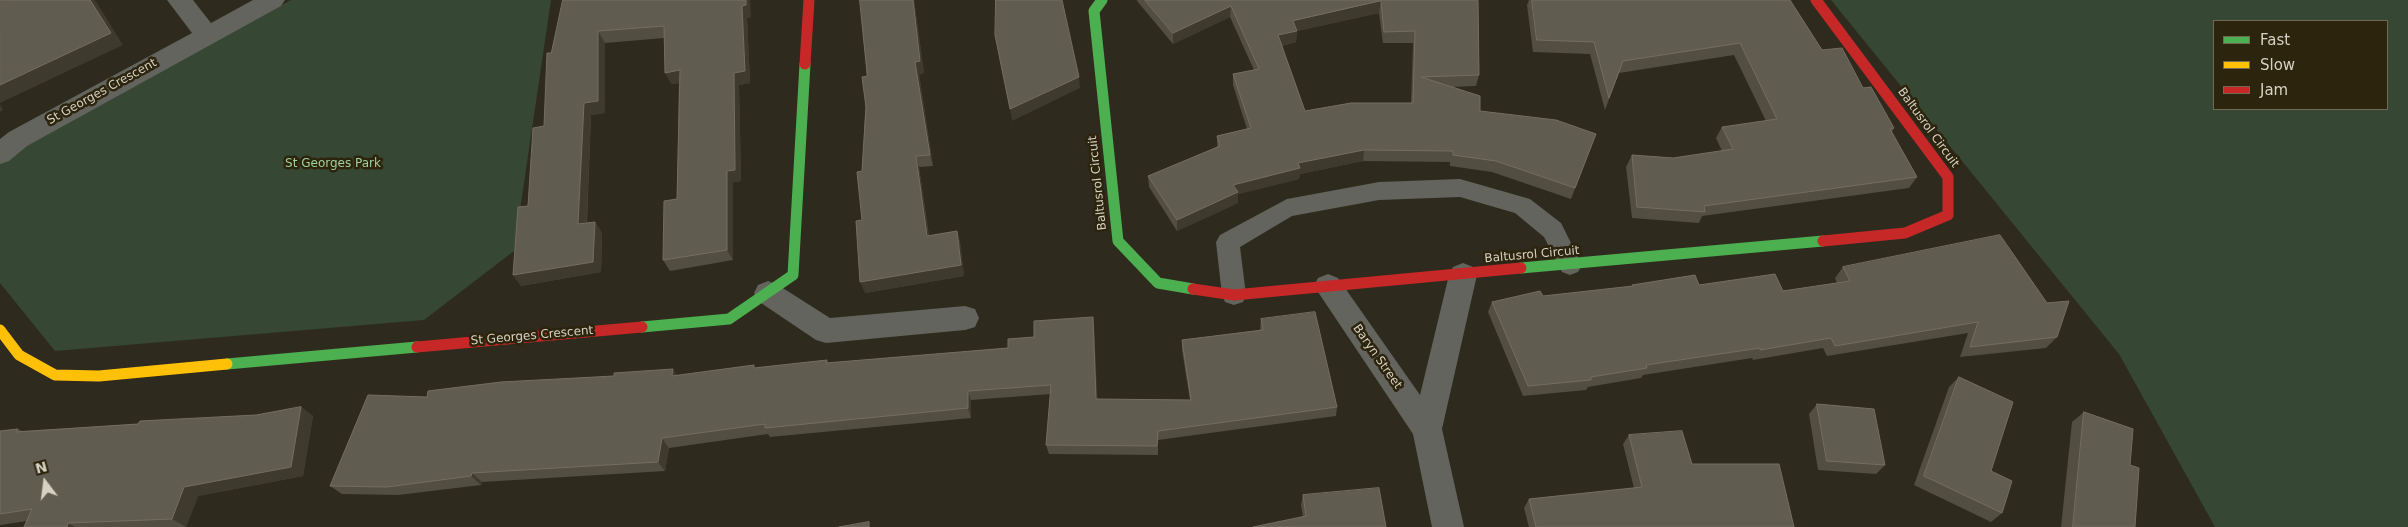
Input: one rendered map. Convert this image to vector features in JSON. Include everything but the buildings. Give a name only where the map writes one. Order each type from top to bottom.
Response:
[{"type":"street","points":[[179,0],[206,34]]},
{"type":"street","name":"St Georges Crescent","points":[[0,154],[18,139],[206,34],[273,0]]},
{"type":"street","name":"St Georges Crescent","points":[[0,330],[19,355],[55,375],[99,376],[729,319],[793,275],[809,0]]},
{"type":"street","name":"Baltusrol Circuit","points":[[1102,0],[1094,11],[1118,241],[1158,283],[1234,295],[1905,234],[1948,216],[1948,177],[1816,0]]},
{"type":"street","name":"Baryn Street","points":[[1427,429],[1463,275]]},
{"type":"street","name":"Baryn Street","points":[[1328,286],[1427,429],[1448,527]]},
{"type":"street","points":[[768,292],[826,331],[965,318]]},
{"type":"lane","points":[[1234,295],[1228,242],[1287,208],[1379,191],[1460,188],[1522,206],[1553,230],[1570,265]]},
{"type":"green space","name":"St Georges Park","points":[[291,0],[551,0],[514,251],[424,320],[55,351],[0,283],[0,159]]},
{"type":"green space","points":[[1831,0],[2408,0],[2408,527],[2215,527],[2119,354]]},
{"type":"traffic: fast","points":[[1102,0],[1094,11],[1118,241],[1158,283],[1193,289]]},
{"type":"traffic: fast","points":[[642,327],[729,319],[793,275],[805,64]]},
{"type":"traffic: fast","points":[[1521,268],[1823,241]]},
{"type":"traffic: fast","points":[[227,364],[417,347]]},
{"type":"traffic: slow","points":[[0,330],[19,355],[55,375],[99,376],[227,364]]},
{"type":"traffic: jam","points":[[805,64],[809,0]]},
{"type":"traffic: jam","points":[[1816,0],[1948,177],[1948,215],[1905,233],[1823,241]]},
{"type":"traffic: jam","points":[[1193,289],[1234,295],[1521,268]]},
{"type":"traffic: jam","points":[[417,347],[642,327]]}]
